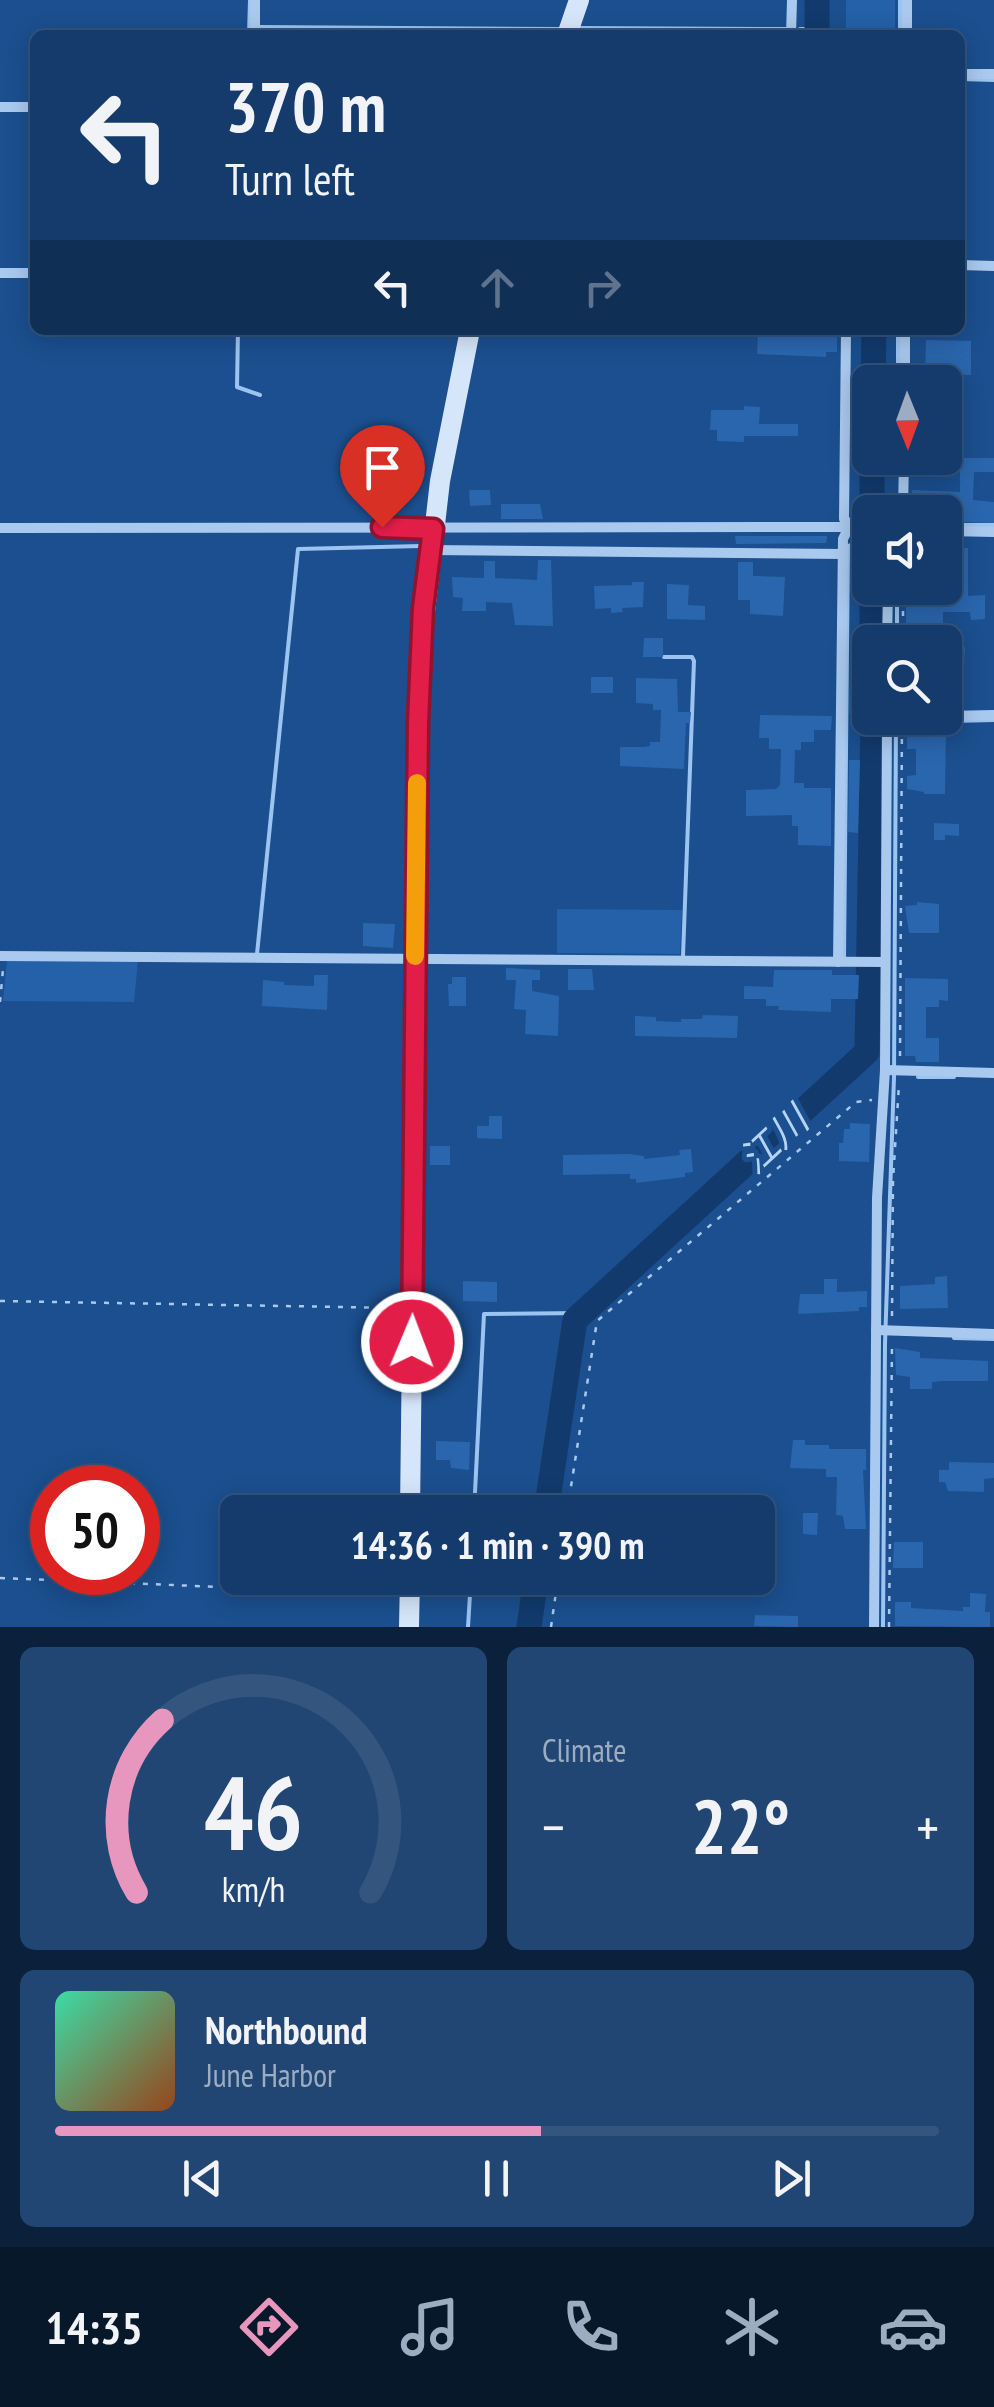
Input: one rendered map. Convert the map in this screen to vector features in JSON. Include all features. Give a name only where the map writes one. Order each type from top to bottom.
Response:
[{"type":"main road","points":[[569,30],[579,0]]},
{"type":"main road","points":[[410,1495],[419,672],[432,540],[469,335]]},
{"type":"main road","points":[[409,1627],[410,1595]]},
{"type":"street","points":[[254,30],[255,0]]},
{"type":"street","points":[[792,0],[792,30]]},
{"type":"street","points":[[907,30],[908,0]]},
{"type":"street","points":[[965,74],[994,74]]},
{"type":"street","points":[[0,107],[30,107]]},
{"type":"street","points":[[965,265],[994,266]]},
{"type":"street","points":[[0,273],[30,273]]},
{"type":"street","points":[[846,335],[844,518],[852,530]]},
{"type":"street","points":[[905,335],[905,365]]},
{"type":"street","points":[[0,528],[843,549]]},
{"type":"street","points":[[432,540],[852,530]]},
{"type":"street","points":[[838,959],[843,549],[852,530]]},
{"type":"street","points":[[962,531],[994,532]]},
{"type":"street","points":[[962,716],[994,715]]},
{"type":"street","points":[[874,1627],[884,1332],[877,1198],[883,1101],[892,1070],[885,962],[887,735]]},
{"type":"street","points":[[2,956],[885,962]]},
{"type":"street","points":[[892,1070],[994,1073]]},
{"type":"street","points":[[884,1332],[994,1334]]},
{"type":"path","points":[[0,1002],[2,956]]},
{"type":"path","points":[[571,1495],[597,1321],[856,1102],[883,1101]]},
{"type":"path","points":[[0,1301],[412,1308]]},
{"type":"path","points":[[884,1332],[889,1627]]},
{"type":"path","points":[[0,1578],[220,1582]]},
{"type":"path","points":[[551,1627],[556,1595]]},
{"type":"shaded area","points":[[846,0],[895,0],[895,30],[846,30]]},
{"type":"shaded area","points":[[850,657],[852,657],[852,713]]},
{"type":"shaded area","points":[[557,909],[682,910],[680,954],[557,953]]},
{"type":"shaded area","points":[[7,961],[138,961],[134,1002],[3,1001]]},
{"type":"building","points":[[758,335],[837,335],[837,352],[826,352],[826,357],[757,354]]},
{"type":"building","points":[[926,340],[971,341],[971,375],[962,375],[962,365],[925,365]]},
{"type":"building","points":[[744,406],[760,407],[759,424],[798,424],[798,436],[744,436],[744,442],[717,441],[717,430],[710,430],[711,410],[744,410]]},
{"type":"building","points":[[962,458],[994,458],[994,472],[974,472],[973,500],[994,502],[994,523],[962,522],[962,495],[912,495],[912,490],[960,492]]},
{"type":"building","points":[[469,490],[490,490],[491,505],[470,506]]},
{"type":"building","points":[[501,504],[540,504],[543,519],[501,519]]},
{"type":"building","points":[[735,536],[827,536],[826,543],[736,544]]},
{"type":"building","points":[[962,548],[968,548],[968,596],[985,595],[985,619],[971,620],[970,612],[943,612],[943,625],[906,625],[906,605],[962,605]]},
{"type":"building","points":[[538,560],[551,560],[553,626],[515,625],[512,603],[486,602],[486,611],[462,611],[463,598],[453,597],[452,577],[484,578],[484,561],[495,561],[495,578],[537,580]]},
{"type":"building","points":[[738,562],[753,562],[753,576],[785,577],[783,616],[750,614],[750,600],[738,600]]},
{"type":"building","points":[[644,582],[643,607],[611,613],[611,608],[595,609],[594,586]]},
{"type":"building","points":[[667,584],[689,585],[688,605],[705,606],[705,620],[667,619]]},
{"type":"building","points":[[644,638],[663,638],[663,657],[643,657]]},
{"type":"building","points":[[962,647],[965,647],[962,707]]},
{"type":"building","points":[[591,677],[613,677],[613,693],[591,693]]},
{"type":"building","points":[[636,678],[677,679],[678,712],[691,712],[690,723],[686,723],[684,769],[620,766],[620,747],[660,742],[661,710],[653,710],[653,704],[636,703]]},
{"type":"building","points":[[760,715],[832,716],[831,730],[814,730],[814,742],[801,742],[801,750],[795,750],[794,783],[804,783],[804,788],[831,788],[831,846],[798,845],[798,826],[792,826],[792,815],[746,816],[746,790],[776,789],[780,785],[781,749],[769,749],[769,738],[759,738]]},
{"type":"building","points":[[907,735],[946,735],[945,794],[907,789],[907,776],[916,775],[916,749],[907,749]]},
{"type":"building","points":[[849,760],[860,760],[858,833],[848,832]]},
{"type":"building","points":[[934,823],[959,824],[959,836],[945,835],[945,840],[934,840]]},
{"type":"building","points":[[917,902],[939,904],[939,933],[909,933],[905,906]]},
{"type":"building","points":[[363,923],[395,924],[393,948],[363,946]]},
{"type":"building","points":[[506,968],[540,970],[540,980],[532,980],[532,991],[559,996],[558,1036],[525,1034],[526,1010],[514,1009],[516,980],[506,980]]},
{"type":"building","points":[[568,969],[592,969],[594,990],[568,990]]},
{"type":"building","points":[[774,970],[832,970],[832,975],[859,975],[858,999],[831,999],[831,1012],[778,1010],[779,1006],[766,1006],[766,999],[744,999],[744,986],[773,987]]},
{"type":"building","points":[[314,975],[328,975],[327,1010],[262,1006],[263,980],[314,986]]},
{"type":"building","points":[[452,977],[466,977],[466,1006],[449,1006],[448,984],[452,984]]},
{"type":"building","points":[[905,978],[948,979],[948,1001],[939,1000],[939,1007],[926,1007],[926,1038],[939,1038],[939,1062],[916,1062],[915,1056],[905,1056]]},
{"type":"building","points":[[703,1015],[738,1016],[737,1038],[635,1036],[635,1016],[681,1022],[702,1019]]},
{"type":"building","points":[[489,1116],[502,1116],[502,1139],[477,1138],[477,1126],[489,1126]]},
{"type":"building","points":[[850,1123],[870,1124],[869,1162],[839,1161],[839,1143],[843,1143],[844,1129],[850,1129]]},
{"type":"building","points":[[430,1146],[450,1146],[450,1165],[430,1165]]},
{"type":"building","points":[[691,1149],[693,1172],[685,1173],[685,1177],[636,1183],[630,1174],[563,1175],[563,1155],[629,1154],[644,1159],[680,1155],[679,1150]]},
{"type":"building","points":[[947,1276],[948,1308],[900,1309],[900,1286],[935,1284],[935,1277]]},
{"type":"building","points":[[824,1279],[837,1279],[837,1292],[867,1291],[867,1307],[859,1307],[859,1311],[798,1314],[800,1294],[824,1294]]},
{"type":"building","points":[[463,1281],[497,1282],[497,1302],[463,1301]]},
{"type":"building","points":[[895,1348],[920,1352],[920,1358],[988,1361],[988,1381],[932,1382],[932,1389],[910,1389],[910,1377],[896,1375]]},
{"type":"building","points":[[793,1440],[805,1440],[805,1445],[829,1445],[829,1449],[866,1449],[866,1529],[845,1529],[843,1516],[836,1515],[837,1477],[826,1477],[826,1469],[790,1468]]},
{"type":"building","points":[[436,1441],[470,1442],[469,1470],[451,1468],[450,1460],[436,1460]]},
{"type":"building","points":[[949,1462],[994,1463],[994,1478],[984,1479],[984,1492],[948,1491],[945,1482],[939,1482],[939,1470],[949,1470]]},
{"type":"building","points":[[803,1513],[818,1513],[817,1535],[803,1534]]},
{"type":"building","points":[[894,1542],[923,1542],[923,1568],[893,1568]]},
{"type":"building","points":[[970,1593],[986,1594],[985,1612],[990,1612],[990,1627],[895,1626],[895,1602],[911,1602],[911,1608],[963,1611],[963,1607],[970,1607]]},
{"type":"building","points":[[755,1615],[798,1616],[798,1627],[754,1626]]},
{"type":"waterway","points":[[249,30],[250,0]]},
{"type":"waterway","name":"江川","points":[[817,0],[817,30]]},
{"type":"waterway","points":[[900,0],[900,30]]},
{"type":"waterway","points":[[259,27],[561,29]]},
{"type":"waterway","points":[[579,28],[786,29]]},
{"type":"waterway","points":[[800,29],[817,29]]},
{"type":"waterway","points":[[965,79],[994,80]]},
{"type":"waterway","points":[[238,335],[237,387],[260,395]]},
{"type":"waterway","name":"江川","points":[[873,365],[874,335]]},
{"type":"waterway","points":[[898,335],[898,365]]},
{"type":"waterway","name":"江川","points":[[872,475],[872,495]]},
{"type":"waterway","points":[[962,525],[994,525]]},
{"type":"waterway","points":[[844,958],[848,546],[852,545]]},
{"type":"waterway","points":[[257,954],[298,549],[421,546]]},
{"type":"waterway","name":"江川","points":[[872,605],[872,625]]},
{"type":"waterway","points":[[897,605],[897,625]]},
{"type":"waterway","points":[[664,657],[692,657],[694,661],[683,956]]},
{"type":"waterway","points":[[962,721],[994,720]]},
{"type":"waterway","name":"江川","points":[[549,1495],[575,1320],[867,1052],[873,735]]},
{"type":"waterway","points":[[883,1627],[885,1344],[894,1077],[896,735]]},
{"type":"waterway","points":[[918,1077],[954,1077]]},
{"type":"waterway","points":[[475,1495],[484,1314],[583,1313]]},
{"type":"waterway","points":[[954,1338],[994,1339]]},
{"type":"waterway","points":[[468,1627],[470,1595]]},
{"type":"waterway","name":"江川","points":[[529,1627],[534,1595]]},
{"type":"slow traffic","points":[[415,956],[417,783]]},
{"type":"route","points":[[382,527],[433,529],[423,608],[418,723],[412,1342]]}]
